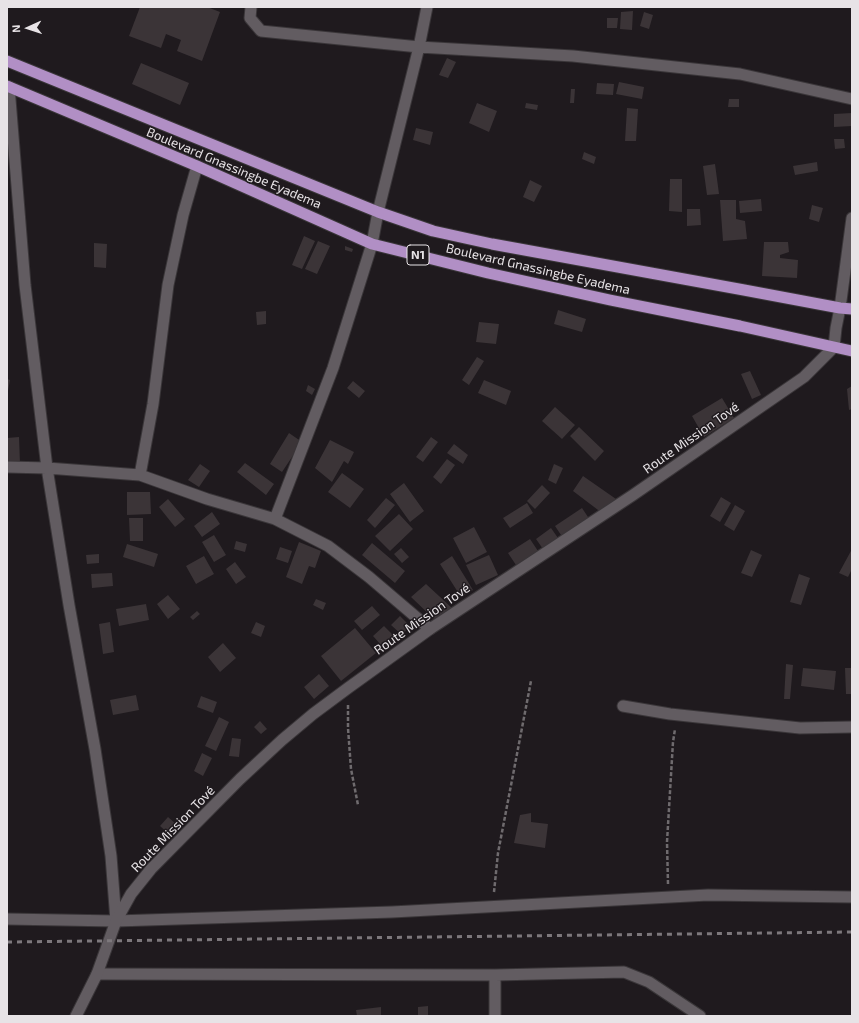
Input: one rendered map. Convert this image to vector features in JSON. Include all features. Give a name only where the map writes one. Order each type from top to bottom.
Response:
[{"type":"highway","name":"Boulevard Gnassingbe Eyadema","points":[[7,61],[378,212],[433,230],[492,244],[852,309]]},
{"type":"highway","name":"Boulevard Gnassingbe Eyadema","points":[[8,87],[197,166],[372,244],[488,273],[852,351]]},
{"type":"street","points":[[251,7],[250,18],[261,31],[419,47],[573,56],[740,74],[852,99]]},
{"type":"street","points":[[275,519],[333,368],[372,244],[378,212],[419,47],[427,7]]},
{"type":"street","points":[[8,87],[25,285],[47,468],[112,856],[116,920]]},
{"type":"street","points":[[140,475],[153,404],[168,285],[183,215],[197,166]]},
{"type":"street","points":[[834,347],[852,218]]},
{"type":"street","name":"Route Mission Tové","points":[[76,1016],[97,974],[116,920],[131,894],[151,869],[240,779],[282,740],[313,714],[430,629],[633,495],[804,377],[834,347]]},
{"type":"street","points":[[7,467],[47,468],[140,475],[207,500],[275,519],[328,546],[369,577],[430,629]]},
{"type":"street","points":[[622,706],[678,715],[800,728],[852,727]]},
{"type":"street","points":[[7,919],[116,920],[392,912],[668,896],[708,895],[852,897]]},
{"type":"street","points":[[97,974],[495,975],[624,972],[649,982],[700,1016]]},
{"type":"street","points":[[495,975],[496,1016]]},
{"type":"path","points":[[492,907],[498,853],[531,681]]},
{"type":"path","points":[[348,688],[348,728],[351,769],[358,805]]},
{"type":"path","points":[[668,896],[667,842],[673,742],[678,715]]},
{"type":"building","points":[[140,7],[207,7],[220,12],[202,61],[177,51],[181,40],[166,34],[161,48],[129,36]]},
{"type":"building","points":[[633,11],[632,30],[620,29],[621,12]]},
{"type":"building","points":[[644,12],[653,15],[649,29],[640,26]]},
{"type":"building","points":[[607,18],[618,18],[617,28],[607,28]]},
{"type":"building","points":[[447,58],[456,62],[448,78],[439,75]]},
{"type":"building","points":[[141,63],[189,83],[180,105],[132,84]]},
{"type":"building","points":[[619,82],[644,87],[642,99],[616,94]]},
{"type":"building","points":[[597,83],[614,84],[613,95],[596,94]]},
{"type":"building","points":[[571,89],[575,89],[574,103],[570,103]]},
{"type":"building","points":[[729,99],[739,99],[739,107],[728,107]]},
{"type":"building","points":[[477,103],[497,111],[489,132],[469,123]]},
{"type":"building","points":[[526,103],[538,105],[537,110],[525,108]]},
{"type":"building","points":[[627,108],[638,109],[636,141],[625,141]]},
{"type":"building","points":[[852,113],[852,126],[834,127],[834,114]]},
{"type":"building","points":[[416,128],[433,132],[430,145],[413,140]]},
{"type":"building","points":[[834,139],[844,139],[845,148],[835,149]]},
{"type":"building","points":[[584,152],[596,157],[594,164],[582,159]]},
{"type":"building","points":[[817,162],[818,171],[795,175],[793,166]]},
{"type":"building","points":[[715,164],[719,194],[707,195],[703,166]]},
{"type":"building","points":[[670,179],[682,179],[682,212],[669,211]]},
{"type":"building","points":[[530,180],[542,186],[534,202],[523,197]]},
{"type":"building","points":[[761,199],[762,211],[740,213],[739,201]]},
{"type":"building","points":[[720,200],[736,200],[736,219],[745,221],[747,239],[723,241]]},
{"type":"building","points":[[812,205],[823,208],[819,222],[809,219]]},
{"type":"building","points":[[687,209],[700,209],[701,225],[687,226]]},
{"type":"building","points":[[304,236],[315,241],[302,269],[292,265]]},
{"type":"building","points":[[318,241],[330,246],[317,274],[305,269]]},
{"type":"building","points":[[764,242],[788,242],[789,252],[780,255],[780,258],[798,260],[797,278],[762,276]]},
{"type":"building","points":[[94,243],[107,244],[106,268],[94,267]]},
{"type":"building","points":[[345,246],[353,249],[352,252],[345,250]]},
{"type":"building","points":[[558,310],[586,319],[582,332],[554,324]]},
{"type":"building","points":[[266,311],[266,324],[257,325],[256,312]]},
{"type":"building","points":[[479,322],[499,324],[496,344],[476,342]]},
{"type":"building","points":[[477,357],[484,361],[469,385],[462,380]]},
{"type":"building","points":[[750,371],[761,395],[752,399],[741,374]]},
{"type":"building","points":[[7,379],[10,380],[8,391],[7,391]]},
{"type":"building","points":[[484,380],[511,391],[506,405],[478,393]]},
{"type":"building","points":[[353,381],[365,391],[359,398],[347,388]]},
{"type":"building","points":[[308,385],[315,389],[312,395],[306,391]]},
{"type":"building","points":[[852,386],[852,409],[849,410],[847,389]]},
{"type":"building","points":[[722,398],[734,418],[704,437],[692,416]]},
{"type":"building","points":[[555,407],[575,425],[562,439],[542,421]]},
{"type":"building","points":[[579,427],[604,451],[595,461],[570,436]]},
{"type":"building","points":[[289,433],[302,442],[282,472],[270,464]]},
{"type":"building","points":[[19,437],[20,464],[7,464],[7,438]]},
{"type":"building","points":[[431,437],[438,442],[423,462],[416,457]]},
{"type":"building","points":[[330,440],[354,452],[348,464],[344,461],[332,482],[315,468]]},
{"type":"building","points":[[454,444],[468,455],[463,464],[447,453]]},
{"type":"building","points":[[447,459],[455,465],[441,484],[433,477]]},
{"type":"building","points":[[245,463],[274,484],[266,495],[237,472]]},
{"type":"building","points":[[200,464],[210,471],[199,487],[188,480]]},
{"type":"building","points":[[554,464],[563,468],[556,484],[548,480]]},
{"type":"building","points":[[342,473],[364,489],[350,508],[328,492]]},
{"type":"building","points":[[583,476],[616,499],[602,513],[573,491]]},
{"type":"building","points":[[404,483],[424,511],[410,522],[390,494]]},
{"type":"building","points":[[542,485],[550,493],[535,509],[527,501]]},
{"type":"building","points":[[127,492],[150,492],[151,514],[127,515]]},
{"type":"building","points":[[721,497],[731,503],[720,522],[710,516]]},
{"type":"building","points":[[386,498],[395,505],[375,528],[367,520]]},
{"type":"building","points":[[168,499],[185,519],[175,527],[159,507]]},
{"type":"building","points":[[527,503],[533,513],[510,528],[503,518]]},
{"type":"building","points":[[735,505],[745,511],[734,531],[724,525]]},
{"type":"building","points":[[582,508],[590,520],[563,538],[555,526]]},
{"type":"building","points":[[212,512],[220,524],[202,537],[194,526]]},
{"type":"building","points":[[399,514],[413,529],[390,551],[375,536]]},
{"type":"building","points":[[129,518],[143,518],[143,541],[130,541]]},
{"type":"building","points":[[474,527],[487,552],[466,563],[453,538]]},
{"type":"building","points":[[551,528],[558,538],[543,549],[536,539]]},
{"type":"building","points":[[214,535],[226,555],[214,562],[202,542]]},
{"type":"building","points":[[530,539],[538,551],[516,565],[508,553]]},
{"type":"building","points":[[236,541],[247,544],[245,552],[234,549]]},
{"type":"building","points":[[299,542],[321,551],[315,568],[309,566],[302,584],[286,577]]},
{"type":"building","points":[[372,543],[405,571],[395,583],[362,555]]},
{"type":"building","points":[[127,544],[158,554],[154,567],[123,557]]},
{"type":"building","points":[[280,547],[292,551],[288,563],[276,559]]},
{"type":"building","points":[[401,548],[409,557],[402,563],[394,554]]},
{"type":"building","points":[[852,549],[852,569],[848,577],[839,573]]},
{"type":"building","points":[[751,550],[762,555],[752,577],[741,573]]},
{"type":"building","points":[[99,554],[99,563],[87,564],[86,555]]},
{"type":"building","points":[[489,555],[498,575],[476,585],[466,565]]},
{"type":"building","points":[[204,556],[214,574],[196,584],[186,566]]},
{"type":"building","points":[[452,556],[473,590],[461,597],[440,564]]},
{"type":"building","points":[[235,562],[246,577],[236,584],[226,569]]},
{"type":"building","points":[[112,573],[113,586],[92,588],[91,574]]},
{"type":"building","points":[[799,574],[810,578],[801,605],[790,602]]},
{"type":"building","points":[[426,584],[452,608],[434,619],[411,597]]},
{"type":"building","points":[[168,595],[180,609],[168,619],[157,604]]},
{"type":"building","points":[[316,599],[326,603],[323,610],[313,605]]},
{"type":"building","points":[[146,604],[149,620],[119,626],[116,609]]},
{"type":"building","points":[[372,606],[380,615],[362,630],[354,621]]},
{"type":"building","points":[[197,611],[200,614],[193,620],[190,617]]},
{"type":"building","points":[[400,616],[410,626],[402,635],[391,625]]},
{"type":"building","points":[[110,622],[114,652],[103,654],[99,624]]},
{"type":"building","points":[[256,622],[265,626],[261,637],[251,633]]},
{"type":"building","points":[[384,626],[393,635],[382,646],[373,636]]},
{"type":"building","points":[[355,628],[376,653],[341,681],[321,656]]},
{"type":"building","points":[[223,643],[236,658],[220,672],[208,657]]},
{"type":"building","points":[[786,664],[793,665],[790,699],[784,699]]},
{"type":"building","points":[[803,668],[836,671],[834,690],[801,686]]},
{"type":"building","points":[[845,668],[852,668],[852,694],[846,694]]},
{"type":"building","points":[[319,674],[329,686],[314,699],[304,687]]},
{"type":"building","points":[[136,695],[139,710],[113,715],[110,700]]},
{"type":"building","points":[[201,696],[217,702],[213,713],[197,707]]},
{"type":"building","points":[[219,717],[229,722],[216,751],[205,746]]},
{"type":"building","points":[[260,721],[267,729],[261,734],[254,727]]},
{"type":"building","points":[[232,738],[241,739],[239,757],[229,756]]},
{"type":"building","points":[[202,753],[212,758],[203,776],[194,771]]},
{"type":"building","points":[[531,813],[531,822],[548,824],[545,848],[514,843],[520,815]]},
{"type":"building","points":[[168,817],[177,825],[169,834],[160,826]]},
{"type":"building","points":[[428,1006],[428,1016],[418,1016],[418,1007]]},
{"type":"building","points":[[381,1007],[381,1016],[357,1016],[356,1010]]},
{"type":"railway","points":[[7,942],[852,932]]}]
